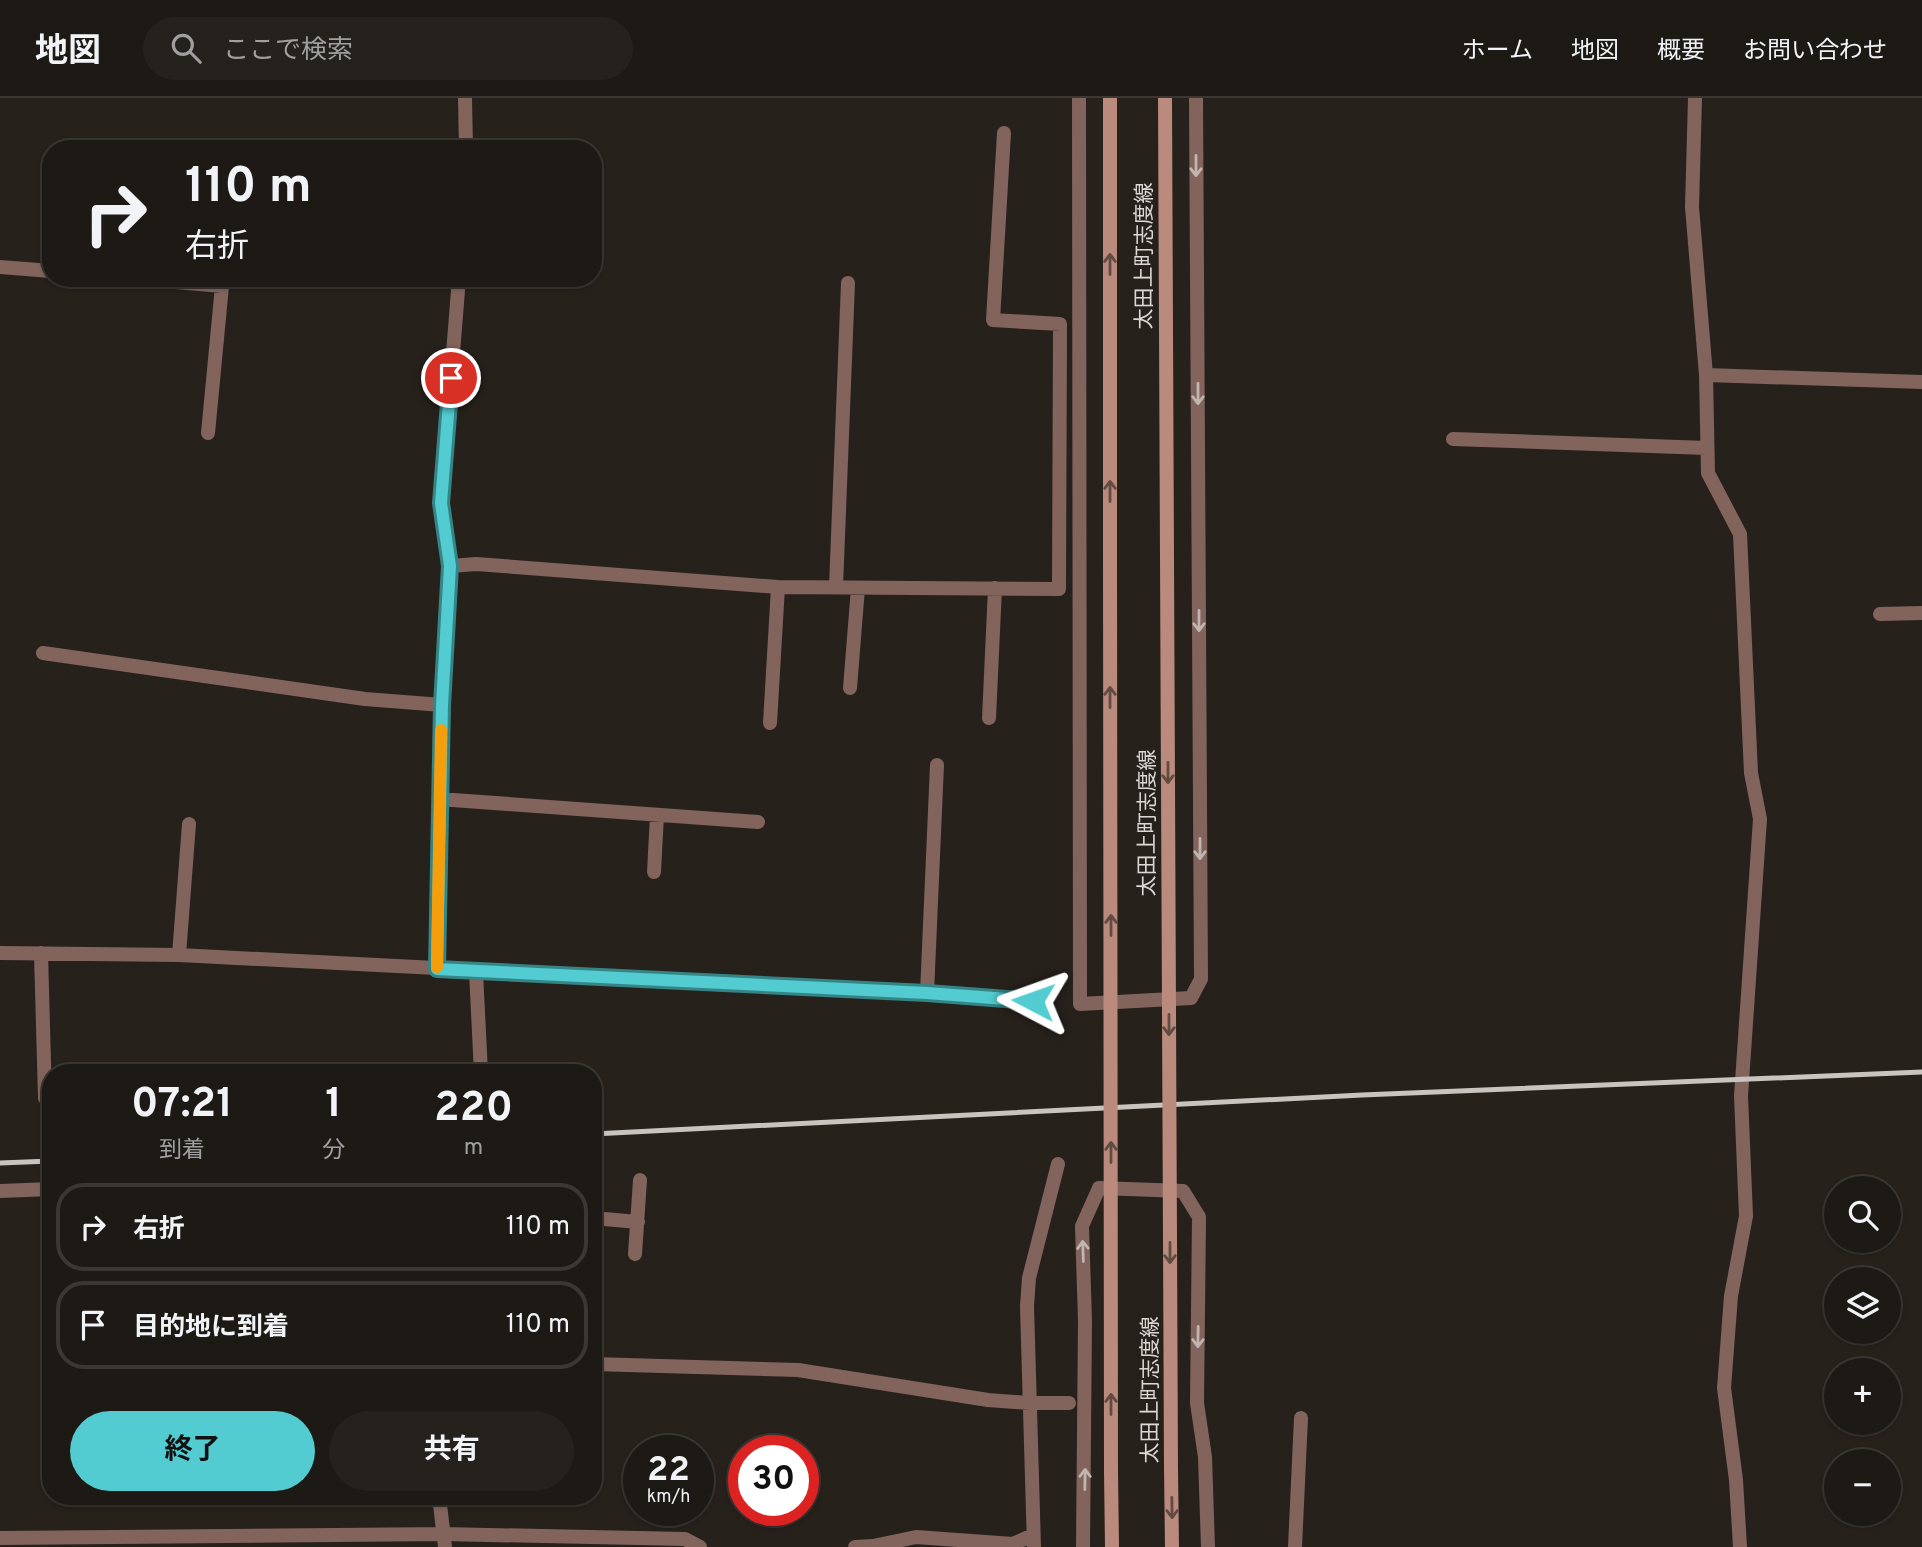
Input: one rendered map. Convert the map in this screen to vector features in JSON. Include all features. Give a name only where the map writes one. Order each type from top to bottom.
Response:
[{"type":"main road","name":"太田上町志度線","points":[[1110,98],[1112,1547]]},
{"type":"main road","name":"太田上町志度線","points":[[1165,98],[1172,1547]]},
{"type":"street","points":[[465,98],[466,140]]},
{"type":"street","points":[[1079,98],[1080,1004],[1191,998],[1201,979],[1196,98]]},
{"type":"street","points":[[1695,98],[1692,207],[1706,375],[1708,473],[1740,534],[1751,773],[1760,819],[1741,1096],[1746,1216],[1731,1296],[1724,1388],[1740,1547]]},
{"type":"street","points":[[450,566],[476,564],[778,587],[1059,589],[1060,324],[993,320],[1004,132]]},
{"type":"street","points":[[0,267],[42,270]]},
{"type":"street","points":[[836,587],[848,282]]},
{"type":"street","points":[[208,433],[222,287]]},
{"type":"street","points":[[437,969],[442,705],[450,566],[441,503],[458,287]]},
{"type":"street","points":[[1706,375],[1922,382]]},
{"type":"street","points":[[1453,439],[1707,447]]},
{"type":"street","points":[[770,723],[778,587]]},
{"type":"street","points":[[850,688],[858,588]]},
{"type":"street","points":[[989,718],[995,589]]},
{"type":"street","points":[[1880,614],[1922,613]]},
{"type":"street","points":[[43,653],[365,699],[442,705]]},
{"type":"street","points":[[927,993],[937,765]]},
{"type":"street","points":[[439,799],[758,822]]},
{"type":"street","points":[[654,872],[657,815]]},
{"type":"street","points":[[178,955],[189,824]]},
{"type":"street","points":[[0,953],[178,955],[927,993],[1033,1001]]},
{"type":"street","points":[[41,954],[44,1064]]},
{"type":"street","points":[[476,972],[481,1064]]},
{"type":"street","points":[[855,1547],[916,1537],[1013,1544],[1033,1541],[1027,1306],[1030,1278],[1058,1164]]},
{"type":"street","points":[[635,1254],[640,1180]]},
{"type":"street","points":[[1083,1547],[1085,1362],[1082,1226],[1099,1188],[1183,1191],[1199,1217],[1190,1403],[1205,1457],[1208,1547]]},
{"type":"street","points":[[0,1191],[42,1189]]},
{"type":"street","points":[[602,1219],[638,1222]]},
{"type":"street","points":[[602,1364],[797,1370],[988,1399],[1069,1403]]},
{"type":"street","points":[[1295,1547],[1301,1418]]},
{"type":"street","points":[[440,1505],[444,1541]]},
{"type":"street","points":[[0,1538],[444,1541],[685,1539],[700,1547]]},
{"type":"railway","points":[[602,1134],[1362,1095],[1922,1072]]},
{"type":"railway","points":[[0,1163],[42,1161]]},
{"type":"slow traffic","points":[[437,967],[441,730]]},
{"type":"route","points":[[451,378],[441,503],[450,566],[442,705],[437,969],[927,993],[1033,1001]]}]
